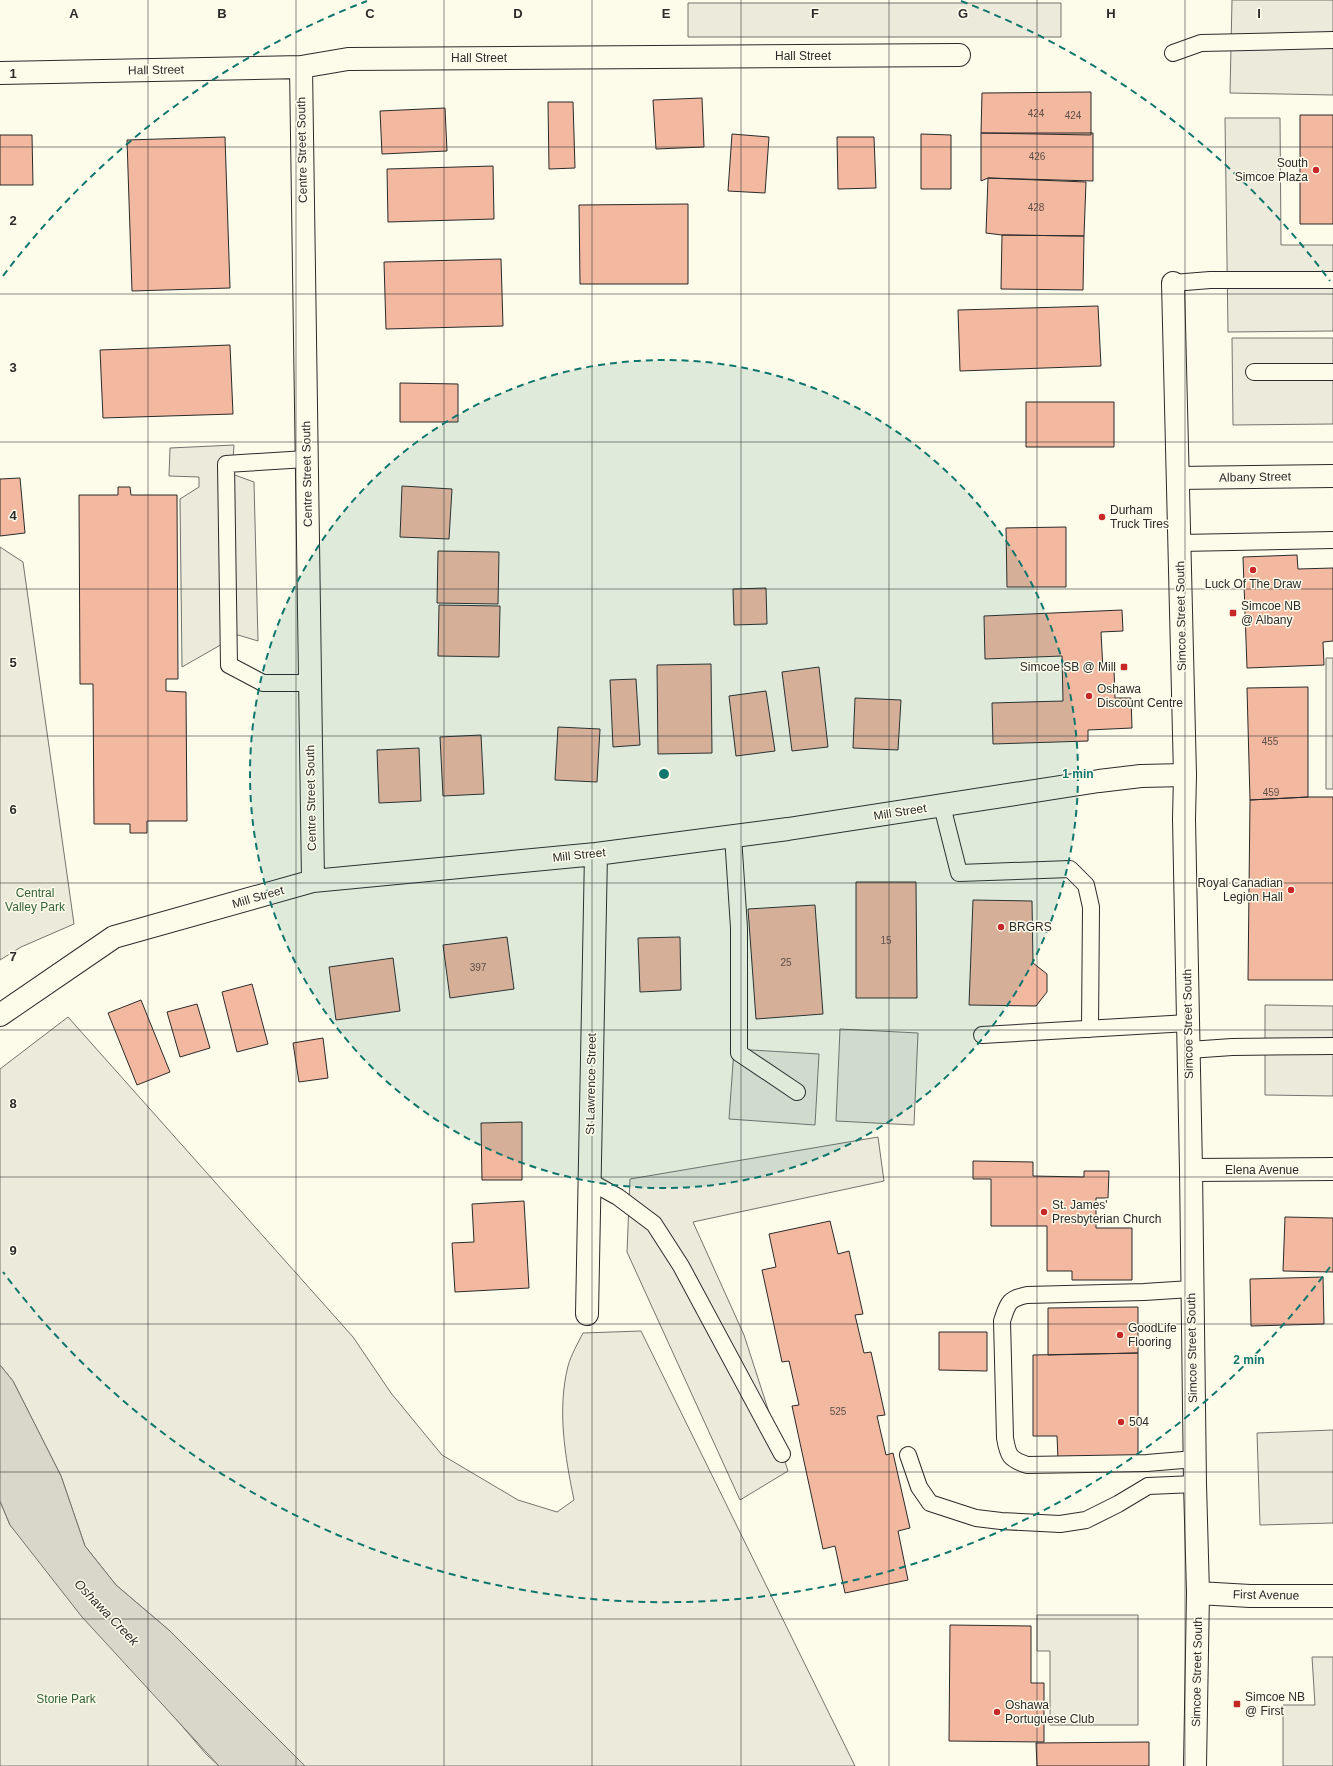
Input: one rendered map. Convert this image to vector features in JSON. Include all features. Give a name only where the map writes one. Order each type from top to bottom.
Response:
[{"type":"street","name":"Hall Street","points":[[0,73],[301,67],[348,59],[959,55]]},
{"type":"street","name":"Centre Street South","points":[[301,67],[313,881]]},
{"type":"street","name":"Simcoe Street South","points":[[1173,283],[1185,775],[1184,819],[1191,1170],[1191,1289],[1198,1593],[1195,1766]]},
{"type":"street","name":"Albany Street","points":[[1178,478],[1333,476]]},
{"type":"street","name":"Mill Street","points":[[0,1015],[114,938],[313,881],[596,854],[788,829],[1099,781],[1141,776],[1185,775]]},
{"type":"street","name":"St Lawrence Street","points":[[587,1314],[596,854]]},
{"type":"street","name":"Elena Avenue","points":[[1191,1170],[1333,1169]]},
{"type":"street","name":"First Avenue","points":[[1198,1593],[1250,1596],[1333,1596]]},
{"type":"lane","points":[[1173,53],[1200,44],[1333,40]]},
{"type":"lane","points":[[1173,283],[1210,280],[1333,280]]},
{"type":"lane","points":[[1254,372],[1333,372]]},
{"type":"lane","points":[[306,459],[226,464],[229,665],[263,683],[310,683]]},
{"type":"lane","points":[[1179,543],[1333,540]]},
{"type":"lane","points":[[942,806],[959,873],[1070,869],[1086,885],[1091,907],[1090,1029]]},
{"type":"lane","points":[[733,836],[739,928],[739,1053],[797,1092]]},
{"type":"lane","points":[[982,1035],[1188,1023]]},
{"type":"lane","points":[[1189,1050],[1232,1047],[1333,1046]]},
{"type":"lane","points":[[589,1181],[618,1197],[654,1224],[681,1266],[782,1454]]},
{"type":"lane","points":[[1191,1289],[1144,1292],[1027,1295],[1014,1298],[1007,1306],[1002,1321],[1005,1438],[1008,1454],[1016,1462],[1034,1465],[1147,1462],[1195,1459]]},
{"type":"lane","points":[[908,1455],[919,1487],[930,1503],[976,1518],[1001,1521],[1060,1524],[1086,1520],[1118,1504],[1148,1486],[1195,1484]]},
{"type":"green space","name":"Central Valley Park","points":[[0,547],[23,562],[74,924],[21,947],[0,960]]},
{"type":"green space","points":[[68,1017],[353,1337],[391,1393],[442,1455],[518,1500],[557,1512],[574,1500],[565,1450],[563,1399],[568,1366],[583,1333],[641,1331],[855,1766],[305,1766],[170,1631],[116,1585],[85,1546],[61,1476],[13,1381],[0,1365],[0,1069]]},
{"type":"green space","name":"Storie Park","points":[[0,1501],[10,1525],[206,1754],[219,1766],[0,1766]]},
{"type":"shaded area","points":[[1232,0],[1333,0],[1333,95],[1230,93]]},
{"type":"shaded area","points":[[688,3],[1061,3],[1061,37],[688,37]]},
{"type":"shaded area","points":[[1225,118],[1280,118],[1281,245],[1333,245],[1333,331],[1228,332]]},
{"type":"shaded area","points":[[1232,338],[1333,338],[1333,424],[1233,425]]},
{"type":"shaded area","points":[[234,445],[232,474],[254,482],[258,641],[238,635],[182,667],[180,499],[199,487],[199,477],[169,476],[170,448]]},
{"type":"shaded area","points":[[1326,658],[1333,658],[1333,789],[1326,789]]},
{"type":"shaded area","points":[[1265,1005],[1333,1006],[1333,1096],[1265,1095]]},
{"type":"shaded area","points":[[840,1029],[918,1033],[914,1125],[836,1121]]},
{"type":"shaded area","points":[[734,1049],[819,1054],[815,1125],[729,1119]]},
{"type":"shaded area","points":[[878,1137],[884,1181],[693,1222],[744,1335],[788,1471],[740,1500],[627,1252],[630,1179]]},
{"type":"shaded area","points":[[1333,1430],[1333,1523],[1260,1525],[1257,1433]]},
{"type":"shaded area","points":[[1037,1615],[1138,1615],[1138,1725],[1050,1725],[1050,1651],[1037,1651]]},
{"type":"shaded area","points":[[1312,1657],[1333,1657],[1333,1766],[1283,1766],[1283,1705],[1315,1705]]},
{"type":"water","name":"Oshawa Creek","points":[[0,1365],[13,1381],[61,1476],[85,1546],[116,1585],[170,1631],[305,1766],[219,1766],[82,1617],[10,1525],[0,1501]]},
{"type":"building","points":[[1091,92],[1091,135],[981,133],[982,93]]},
{"type":"building","points":[[702,98],[704,147],[656,149],[653,100]]},
{"type":"building","points":[[548,102],[573,102],[575,168],[549,169]]},
{"type":"building","points":[[445,108],[447,151],[382,154],[380,111]]},
{"type":"building","name":"South Simcoe Plaza","points":[[1300,115],[1333,115],[1333,224],[1300,224]]},
{"type":"building","points":[[981,133],[1093,133],[1093,181],[988,178],[981,181]]},
{"type":"building","points":[[732,134],[769,137],[765,193],[728,191]]},
{"type":"building","points":[[921,134],[951,135],[951,189],[921,189]]},
{"type":"building","points":[[0,135],[32,135],[33,185],[0,185]]},
{"type":"building","points":[[225,137],[230,288],[132,291],[127,140]]},
{"type":"building","points":[[837,137],[874,137],[876,188],[838,189]]},
{"type":"building","points":[[493,166],[494,219],[388,222],[387,169]]},
{"type":"building","points":[[988,178],[1086,182],[1084,236],[1002,235],[986,233]]},
{"type":"building","points":[[688,204],[688,284],[580,284],[579,205]]},
{"type":"building","points":[[1002,235],[1084,236],[1083,290],[1001,289]]},
{"type":"building","points":[[501,259],[503,326],[386,329],[384,262]]},
{"type":"building","points":[[1098,306],[1101,366],[960,371],[958,310]]},
{"type":"building","points":[[230,345],[233,414],[103,418],[100,350]]},
{"type":"building","points":[[400,383],[458,384],[458,422],[400,422]]},
{"type":"building","points":[[1026,402],[1114,402],[1114,447],[1026,447]]},
{"type":"building","points":[[20,478],[25,533],[0,536],[0,479]]},
{"type":"building","points":[[402,486],[452,489],[449,539],[400,537]]},
{"type":"building","points":[[118,487],[130,487],[131,495],[177,495],[178,679],[166,679],[166,691],[186,692],[187,821],[147,821],[147,833],[130,833],[130,824],[94,824],[93,684],[80,684],[79,495],[118,495]]},
{"type":"building","points":[[1066,527],[1066,587],[1007,587],[1006,528]]},
{"type":"building","points":[[438,551],[499,552],[498,604],[437,603]]},
{"type":"building","points":[[1297,555],[1298,569],[1333,568],[1333,641],[1323,642],[1324,665],[1247,668],[1243,557]]},
{"type":"building","points":[[766,588],[767,624],[734,625],[733,589]]},
{"type":"building","points":[[439,605],[500,606],[499,657],[438,656]]},
{"type":"building","points":[[1122,610],[1123,631],[1101,632],[1103,670],[1114,670],[1115,698],[1131,698],[1132,728],[1088,730],[1088,741],[993,744],[992,703],[1063,701],[1062,656],[985,659],[984,616]]},
{"type":"building","points":[[711,664],[712,753],[658,754],[657,665]]},
{"type":"building","points":[[819,667],[828,747],[792,751],[782,672]]},
{"type":"building","points":[[636,679],[640,745],[613,747],[610,680]]},
{"type":"building","points":[[1308,687],[1308,797],[1250,800],[1247,688]]},
{"type":"building","points":[[766,691],[775,751],[736,756],[729,696]]},
{"type":"building","points":[[855,698],[901,700],[898,750],[853,748]]},
{"type":"building","points":[[558,727],[600,729],[597,782],[555,780]]},
{"type":"building","points":[[481,735],[484,794],[443,796],[440,737]]},
{"type":"building","points":[[419,748],[421,801],[379,803],[377,750]]},
{"type":"building","name":"Royal Canadian Legion Hall","points":[[1333,797],[1333,980],[1248,980],[1250,800]]},
{"type":"building","points":[[856,882],[916,882],[917,998],[856,998]]},
{"type":"building","points":[[973,900],[1032,901],[1033,963],[1047,974],[1047,992],[1036,1006],[969,1005]]},
{"type":"building","points":[[815,905],[823,1014],[756,1019],[748,909]]},
{"type":"building","points":[[507,937],[514,989],[450,998],[443,945]]},
{"type":"building","points":[[680,937],[681,990],[640,992],[638,938]]},
{"type":"building","points":[[393,958],[400,1011],[336,1020],[329,967]]},
{"type":"building","points":[[252,984],[268,1044],[237,1052],[222,992]]},
{"type":"building","points":[[141,1000],[170,1072],[137,1085],[108,1013]]},
{"type":"building","points":[[197,1004],[210,1048],[180,1057],[167,1012]]},
{"type":"building","points":[[323,1038],[328,1078],[299,1082],[293,1043]]},
{"type":"building","points":[[522,1122],[522,1180],[482,1180],[481,1123]]},
{"type":"building","name":"St. James' Presbyterian Church","points":[[973,1161],[1033,1162],[1033,1176],[1084,1177],[1084,1171],[1109,1171],[1108,1198],[1096,1198],[1096,1228],[1132,1228],[1132,1280],[1072,1280],[1072,1271],[1047,1271],[1047,1226],[991,1226],[991,1179],[973,1179]]},
{"type":"building","points":[[524,1201],[529,1288],[455,1292],[452,1243],[474,1242],[472,1204]]},
{"type":"building","points":[[1285,1217],[1333,1218],[1333,1272],[1283,1271]]},
{"type":"building","points":[[830,1221],[838,1254],[849,1251],[863,1314],[855,1315],[864,1353],[871,1352],[885,1415],[877,1416],[886,1455],[893,1453],[910,1528],[898,1531],[908,1580],[845,1593],[835,1546],[823,1549],[792,1406],[799,1405],[789,1361],[782,1362],[762,1270],[776,1267],[769,1234]]},
{"type":"building","points":[[1323,1277],[1324,1324],[1251,1326],[1250,1279]]},
{"type":"building","points":[[1138,1307],[1138,1353],[1048,1355],[1048,1308]]},
{"type":"building","points":[[939,1332],[987,1332],[987,1371],[939,1370]]},
{"type":"building","points":[[1138,1353],[1138,1458],[1058,1459],[1057,1436],[1033,1436],[1033,1355]]},
{"type":"building","name":"Oshawa Portuguese Club","points":[[950,1625],[1031,1626],[1031,1683],[1044,1683],[1044,1742],[949,1741]]},
{"type":"building","points":[[1149,1742],[1149,1766],[1037,1766],[1036,1743]]},
{"type":"place","name":"South Simcoe Plaza","points":[[1316,170]]},
{"type":"place","name":"Durham Truck Tires","points":[[1102,517]]},
{"type":"place","name":"Luck Of The Draw","points":[[1253,570]]},
{"type":"place","name":"Simcoe NB @ Albany","points":[[1233,613]]},
{"type":"place","name":"Simcoe SB @ Mill","points":[[1124,667]]},
{"type":"place","name":"Oshawa Discount Centre","points":[[1089,696]]},
{"type":"place","name":"Royal Canadian Legion Hall","points":[[1291,890]]},
{"type":"place","name":"BRGRS","points":[[1001,927]]},
{"type":"place","name":"St. James' Presbyterian Church","points":[[1044,1212]]},
{"type":"place","name":"GoodLife Flooring","points":[[1120,1335]]},
{"type":"place","name":"504","points":[[1121,1422]]},
{"type":"place","name":"Simcoe NB @ First","points":[[1237,1704]]},
{"type":"place","name":"Oshawa Portuguese Club","points":[[997,1712]]}]
